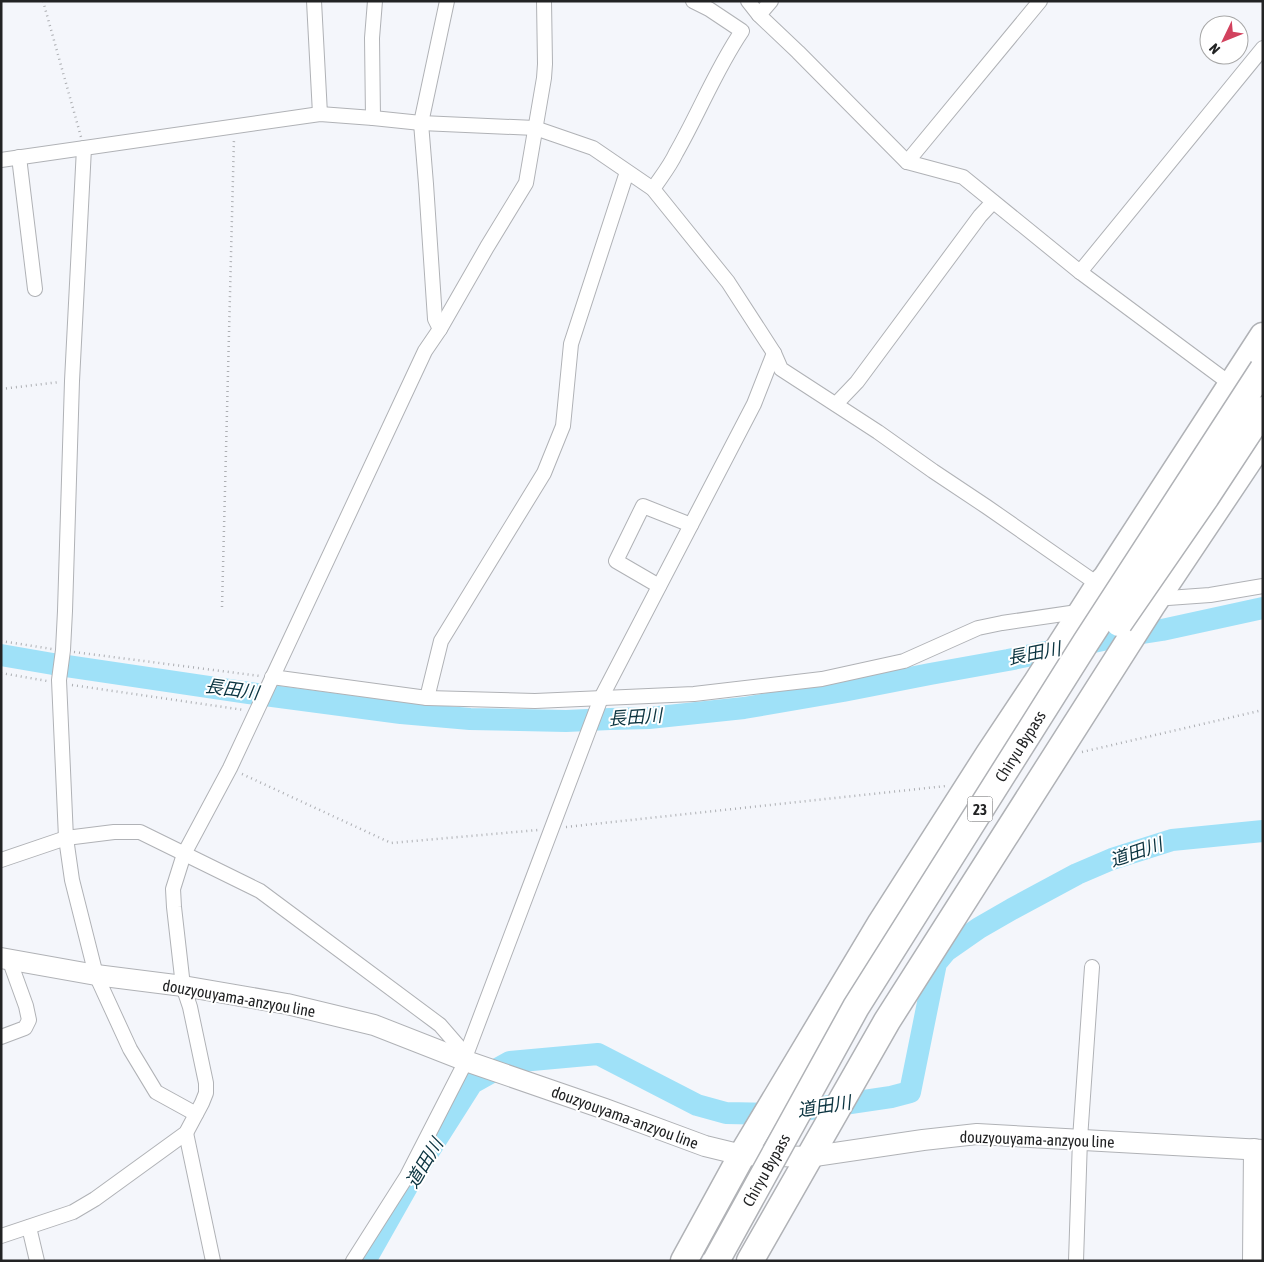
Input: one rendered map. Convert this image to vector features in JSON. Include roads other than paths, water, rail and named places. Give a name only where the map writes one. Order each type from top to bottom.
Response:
[{"type":"highway","name":"23","points":[[684,1261],[742,1155],[881,924],[1066,635],[1099,585],[1106,578],[1263,336]]},
{"type":"highway","name":"Chiryu Bypass","points":[[716,1261],[856,1007],[1086,642],[1263,369]]},
{"type":"highway","name":"Chiryu Bypass","points":[[730,1261],[888,983],[1080,679],[1206,497],[1263,409]]},
{"type":"highway","name":"23","points":[[750,1261],[887,1021],[1155,602],[1263,439]]},
{"type":"main road","name":"douzyouyama-anzyou line","points":[[5,958],[287,1004],[374,1025],[705,1146],[742,1155],[808,1157],[978,1134],[1258,1150]]},
{"type":"main road","points":[[1253,1261],[1258,1150]]},
{"type":"street","points":[[314,1],[320,114]]},
{"type":"street","points":[[373,118],[372,38],[375,1]]},
{"type":"street","points":[[440,329],[435,319],[421,123],[447,1]]},
{"type":"street","points":[[1,1236],[73,1212],[88,1204],[186,1133],[206,1093],[206,1083],[190,1007],[183,986],[173,889],[184,854],[230,768],[426,351],[526,183],[544,78],[544,1]]},
{"type":"street","points":[[653,189],[676,155],[710,86],[742,31],[709,9],[693,1]]},
{"type":"street","points":[[748,1],[759,15],[908,162],[963,177],[1080,272],[1263,409]]},
{"type":"street","points":[[759,15],[771,1]]},
{"type":"street","points":[[908,162],[1040,1]]},
{"type":"street","points":[[1080,272],[1263,48]]},
{"type":"street","points":[[1,160],[320,114],[421,123],[535,128],[593,148],[653,189],[728,282],[774,353],[781,369],[836,404],[1099,585]]},
{"type":"street","points":[[84,148],[72,381],[63,650],[59,682],[66,838],[72,880],[96,974],[130,1049],[156,1092],[196,1114]]},
{"type":"street","points":[[20,157],[35,289]]},
{"type":"street","points":[[427,698],[441,641],[544,473],[563,426],[571,344],[627,172]]},
{"type":"street","points":[[836,404],[857,382],[980,216],[993,202]]},
{"type":"street","points":[[354,1261],[407,1176],[466,1058],[601,698],[754,404],[774,353]]},
{"type":"street","points":[[659,586],[616,561],[643,506],[691,525]]},
{"type":"street","points":[[272,677],[427,698],[535,701],[694,694],[822,679],[904,661],[978,628],[1002,623],[1263,586]]},
{"type":"street","points":[[1,860],[66,838],[114,832],[140,832],[260,890],[440,1025],[466,1058]]},
{"type":"street","points":[[1,1037],[25,1028],[29,1020],[26,1006],[5,958]]},
{"type":"street","points":[[1076,1261],[1080,1139],[1092,966]]},
{"type":"street","points":[[186,1133],[213,1261]]},
{"type":"street","points":[[29,1227],[37,1261]]},
{"type":"waterway","name":"長田川","points":[[1,655],[249,693],[401,713],[470,719],[566,721],[649,718],[744,708],[843,691],[1117,637],[1162,630],[1263,608]]},
{"type":"waterway","name":"道田川","points":[[365,1261],[413,1176],[472,1083],[510,1062],[598,1054],[697,1105],[726,1113],[776,1114],[891,1097],[910,1092],[936,963],[946,951],[979,928],[1012,909],[1077,874],[1112,859],[1172,840],[1263,831]]}]
